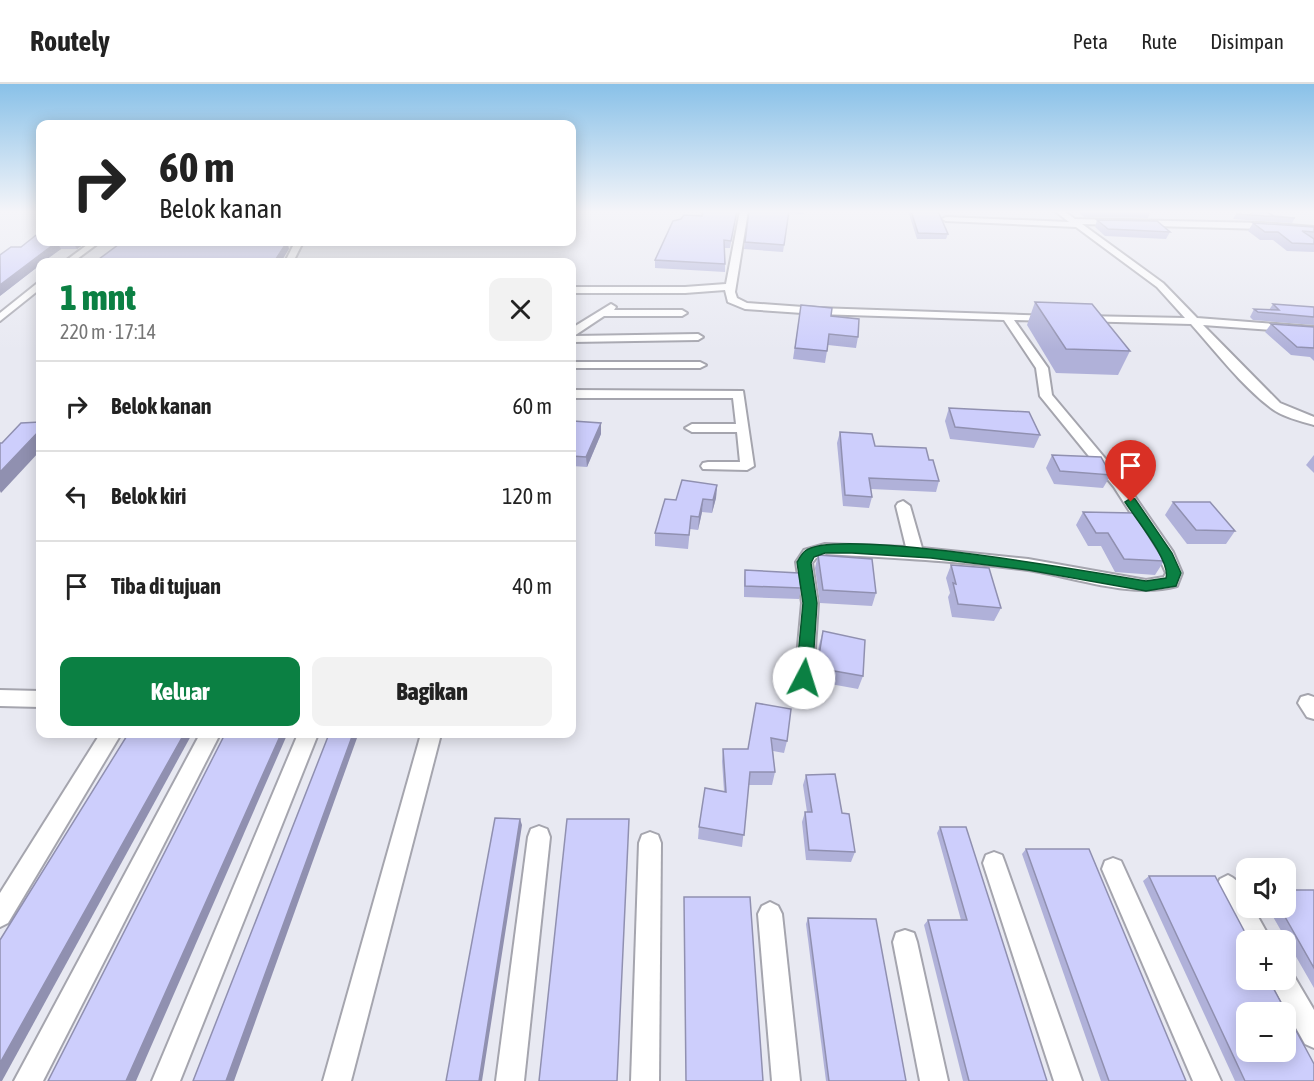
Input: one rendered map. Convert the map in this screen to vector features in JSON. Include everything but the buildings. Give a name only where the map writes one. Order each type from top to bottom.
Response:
[{"type":"street","points":[[734,258],[730,292],[732,300],[746,306],[1006,317],[1192,321],[1314,330]]},
{"type":"street","points":[[1123,258],[1160,285],[1192,321],[1276,406],[1314,421]]},
{"type":"street","points":[[0,318],[36,287]]},
{"type":"street","points":[[576,290],[730,292]]},
{"type":"street","points":[[576,330],[617,303]]},
{"type":"street","points":[[601,313],[682,313]]},
{"type":"street","points":[[804,678],[810,603],[804,562],[810,554],[825,549],[915,553],[1028,565],[1146,586],[1171,582],[1174,573],[1167,556],[1119,484],[1046,396],[1042,368],[1006,317]]},
{"type":"street","points":[[576,339],[698,337]]},
{"type":"street","points":[[576,365],[700,365]]},
{"type":"street","points":[[576,394],[739,394],[747,466],[708,466]]},
{"type":"street","points":[[692,428],[743,428]]},
{"type":"street","points":[[903,506],[915,553]]},
{"type":"street","points":[[0,698],[36,699]]},
{"type":"street","points":[[0,915],[109,738]]},
{"type":"street","points":[[28,1081],[208,738]]},
{"type":"street","points":[[166,1081],[306,738]]},
{"type":"street","points":[[337,1081],[430,738]]},
{"type":"street","points":[[510,1081],[539,837]]},
{"type":"street","points":[[645,1081],[650,843]]},
{"type":"street","points":[[994,863],[1068,1081]]},
{"type":"street","points":[[1113,868],[1206,1081]]},
{"type":"street","points":[[1228,887],[1253,930]]},
{"type":"street","points":[[770,914],[786,1081]]},
{"type":"street","points":[[905,942],[934,1081]]},
{"type":"street","points":[[1288,990],[1313,1031]]},
{"type":"route","points":[[804,678],[810,603],[804,562],[810,554],[825,549],[931,554],[1028,565],[1146,586],[1171,582],[1174,573],[1167,556],[1131,502]]}]
